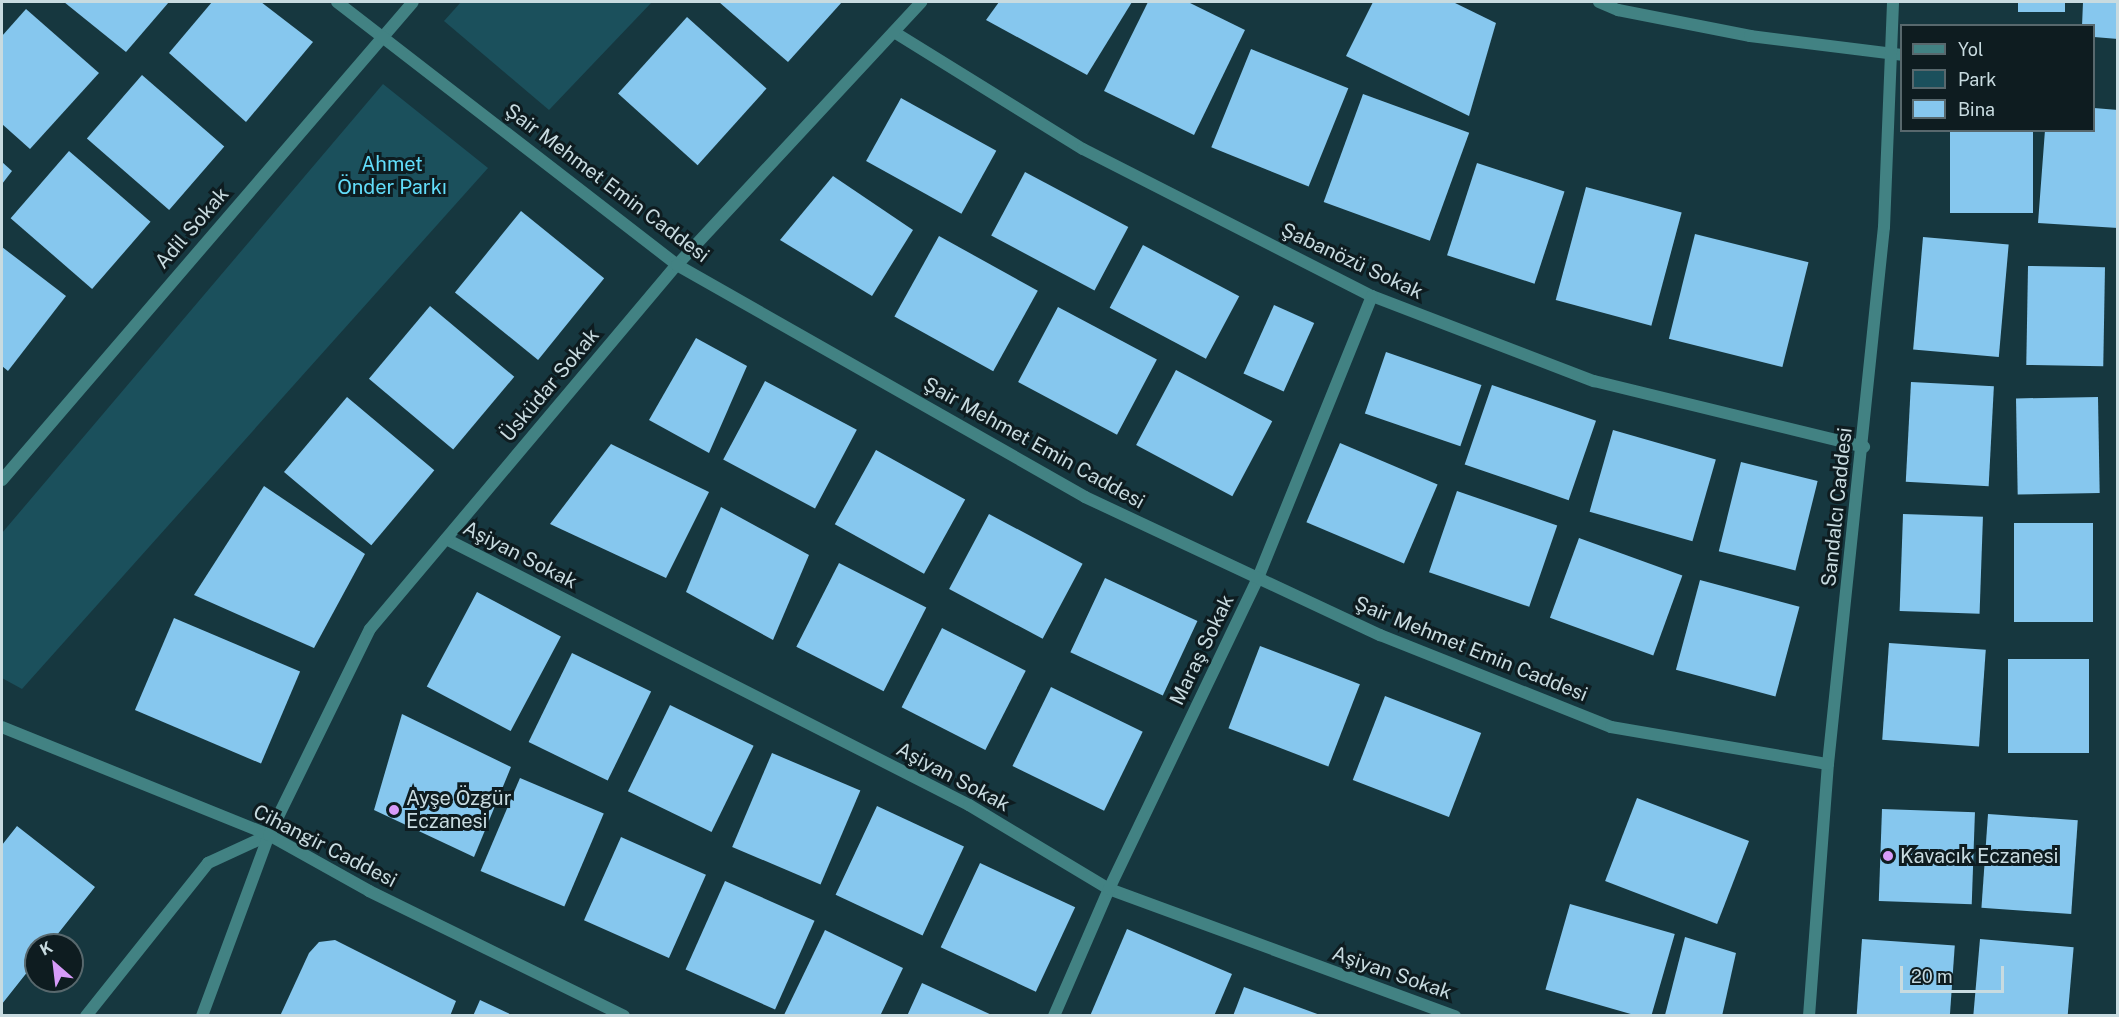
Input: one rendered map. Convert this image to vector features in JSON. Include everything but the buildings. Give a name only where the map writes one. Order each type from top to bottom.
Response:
[{"type":"street","name":"Şair Mehmet Emin Caddesi","points":[[337,2],[383,35],[676,265],[1085,497],[1380,635],[1611,727],[1828,764]]},
{"type":"street","name":"Adil Sokak","points":[[2,480],[413,2]]},
{"type":"street","name":"Üsküdar Sokak","points":[[202,1016],[269,835],[370,629],[676,265],[921,2]]},
{"type":"street","points":[[1599,2],[1618,10],[1750,36],[1896,55]]},
{"type":"street","name":"Sandalcı Caddesi","points":[[1809,1016],[1828,764],[1864,447],[1884,227],[1896,55],[1893,2]]},
{"type":"street","name":"Şabanözü Sokak","points":[[894,32],[1083,149],[1372,296],[1594,381],[1864,447]]},
{"type":"street","name":"Maraş Sokak","points":[[1054,1016],[1109,889],[1258,578],[1372,296]]},
{"type":"street","name":"Aşiyan Sokak","points":[[446,539],[958,800],[1109,889],[1455,1016]]},
{"type":"street","name":"Cihangir Caddesi","points":[[2,727],[269,835],[369,891],[624,1016]]},
{"type":"street","points":[[86,1016],[208,863],[269,835]]},
{"type":"green space","points":[[461,2],[652,2],[549,110],[444,21]]},
{"type":"green space","name":"Ahmet Önder Parkı","points":[[383,84],[488,168],[22,689],[2,678],[2,533]]},
{"type":"place","name":"Ayşe Özgür Eczanesi","points":[[394,810]]},
{"type":"place","name":"Kavacık Eczanesi","points":[[1888,856]]}]
